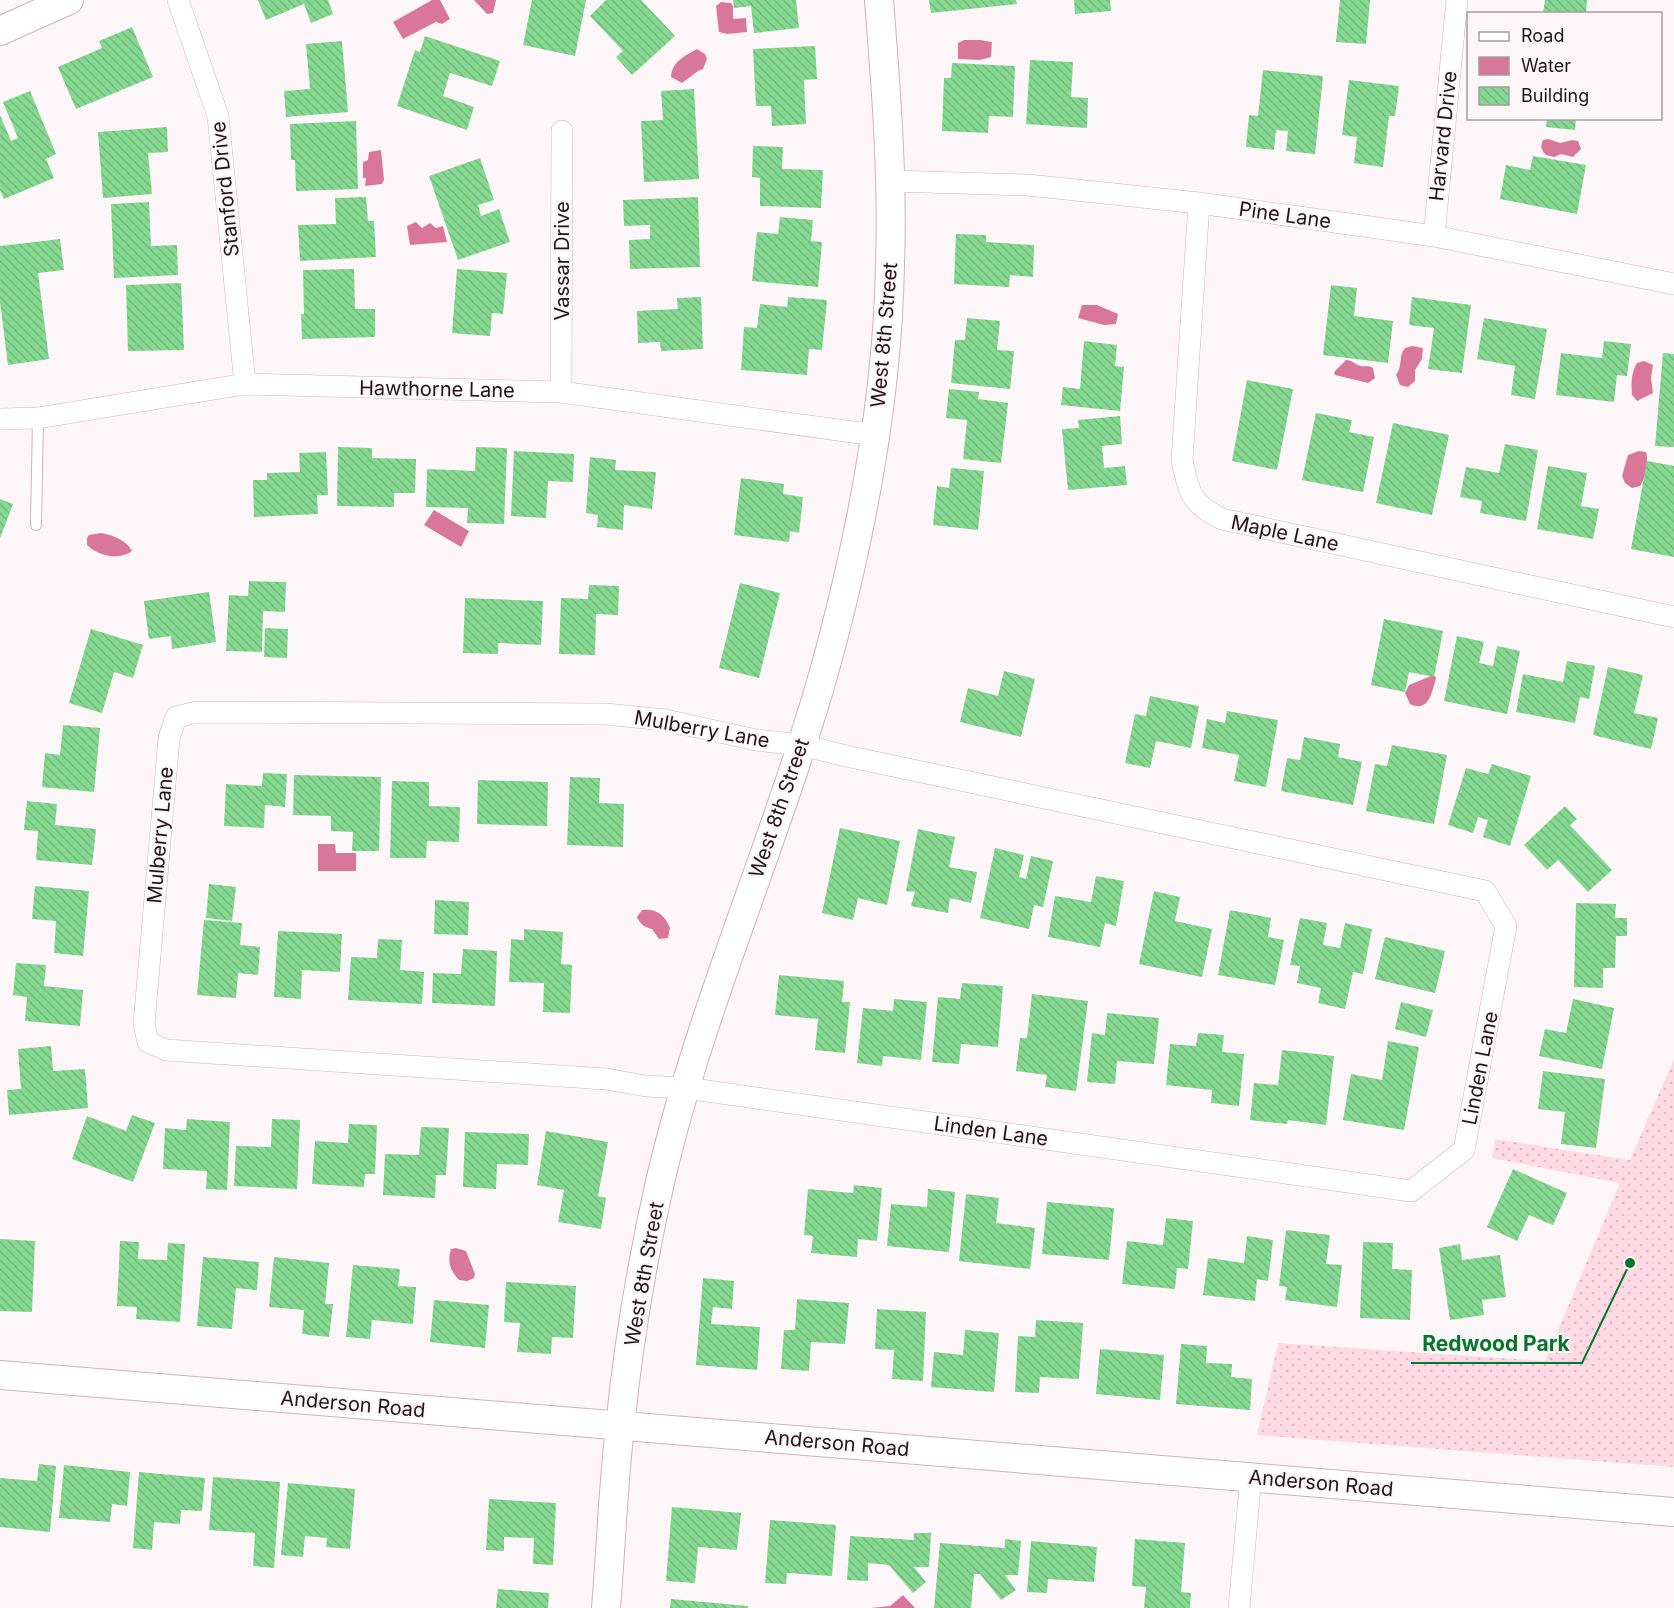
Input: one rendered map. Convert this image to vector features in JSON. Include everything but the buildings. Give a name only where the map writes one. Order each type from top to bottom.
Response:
[{"type":"street","points":[[1,27],[69,0]]},
{"type":"street","name":"Stanford Drive","points":[[178,0],[218,116],[245,384]]},
{"type":"street","name":"West 8th Street","points":[[606,1608],[620,1426],[642,1274],[660,1181],[686,1088],[802,745],[833,640],[858,531],[874,435],[890,280],[891,181],[879,0]]},
{"type":"street","name":"Harvard Drive","points":[[1434,236],[1457,0]]},
{"type":"street","name":"Vassar Drive","points":[[561,392],[562,131]]},
{"type":"street","name":"Pine Lane","points":[[891,181],[1028,185],[1199,203],[1434,236],[1674,284]]},
{"type":"street","name":"Maple Lane","points":[[1199,203],[1182,460],[1188,489],[1204,510],[1222,519],[1674,617]]},
{"type":"street","name":"Hawthorne Lane","points":[[0,418],[38,418],[245,384],[561,392],[874,435]]},
{"type":"street","name":"Mulberry Lane","points":[[686,1088],[646,1086],[606,1079],[166,1050],[148,1042],[144,1024],[169,738],[176,717],[197,712],[606,714],[665,720],[756,740],[802,745]]},
{"type":"street","name":"Linden Lane","points":[[686,1088],[1411,1191],[1464,1150],[1506,926],[1485,891],[802,745]]},
{"type":"street","name":"Anderson Road","points":[[0,1375],[1674,1512]]},
{"type":"street","points":[[1239,1608],[1251,1476]]},
{"type":"lane","points":[[36,525],[38,418]]},
{"type":"shaded area","points":[[1674,1059],[1674,1467],[1257,1435],[1278,1343],[1545,1361],[1620,1183],[1492,1158],[1495,1139],[1630,1160]]},
{"type":"water","points":[[432,0],[440,0],[450,19],[442,24],[436,22],[403,39],[393,22]]},
{"type":"water","points":[[474,0],[496,0],[493,13],[487,14]]},
{"type":"water","points":[[721,2],[731,3],[733,19],[746,18],[747,32],[727,34],[719,32],[716,6]]},
{"type":"water","points":[[964,40],[992,42],[991,57],[980,60],[958,59],[958,43]]},
{"type":"water","points":[[697,49],[705,54],[707,59],[703,69],[682,83],[671,77],[677,63]]},
{"type":"water","points":[[1548,139],[1560,143],[1578,141],[1581,149],[1573,157],[1561,154],[1554,157],[1546,155],[1542,150],[1542,144],[1543,140]]},
{"type":"water","points":[[381,150],[384,180],[382,184],[365,186],[363,162],[368,160],[369,152]]},
{"type":"water","points":[[416,222],[422,228],[430,223],[436,228],[443,226],[447,242],[410,245],[407,226]]},
{"type":"water","points":[[1082,305],[1097,305],[1118,314],[1116,324],[1104,325],[1078,318]]},
{"type":"water","points":[[1412,346],[1423,348],[1422,359],[1415,370],[1415,381],[1408,387],[1400,385],[1396,375],[1403,351]]},
{"type":"water","points":[[1346,360],[1373,368],[1375,378],[1368,383],[1335,375],[1334,372]]},
{"type":"water","points":[[1644,361],[1653,365],[1651,378],[1653,393],[1637,401],[1632,395],[1633,375],[1637,363]]},
{"type":"water","points":[[1639,451],[1646,452],[1646,469],[1640,486],[1632,488],[1625,483],[1622,476],[1628,455]]},
{"type":"water","points":[[434,510],[469,531],[461,547],[424,525]]},
{"type":"water","points":[[101,533],[119,539],[132,551],[121,556],[109,556],[97,552],[87,545],[87,538],[89,535]]},
{"type":"water","points":[[1431,676],[1436,678],[1429,700],[1422,706],[1410,704],[1405,693],[1409,685]]},
{"type":"water","points":[[318,844],[335,844],[336,853],[356,853],[356,871],[318,871]]},
{"type":"water","points":[[642,910],[656,911],[663,916],[670,928],[668,938],[659,939],[652,929],[641,923],[637,917]]},
{"type":"water","points":[[451,1249],[466,1251],[475,1274],[474,1278],[467,1281],[459,1280],[453,1273],[449,1258]]},
{"type":"water","points":[[903,1595],[915,1608],[871,1608],[890,1606]]},
{"type":"place","name":"Redwood Park","points":[[1630,1263]]}]
